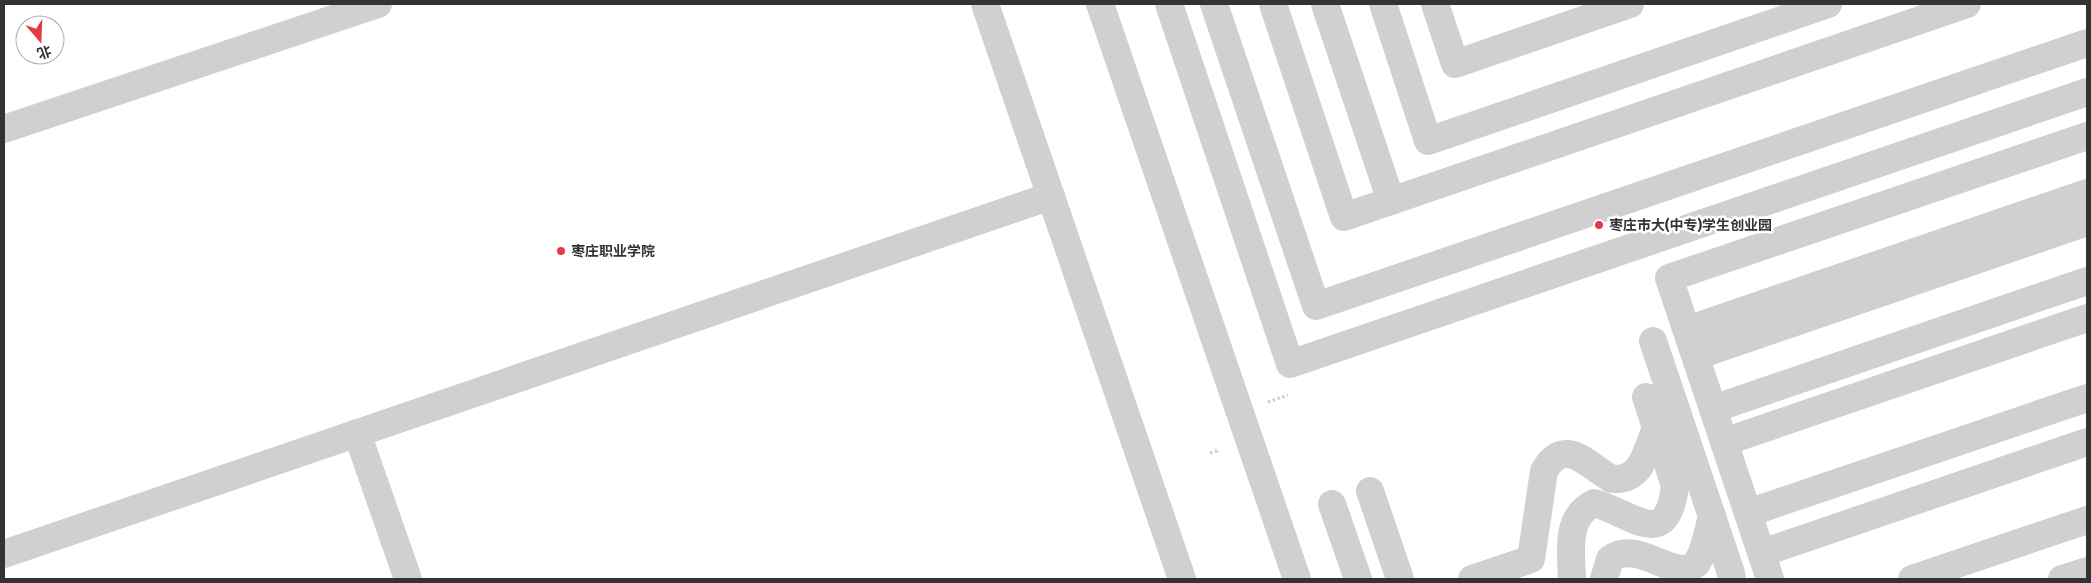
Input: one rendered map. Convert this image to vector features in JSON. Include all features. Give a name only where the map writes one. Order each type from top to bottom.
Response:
[{"type":"lane","points":[[4,129],[378,4]]},
{"type":"lane","points":[[985,4],[1182,579]]},
{"type":"lane","points":[[1100,4],[1296,579]]},
{"type":"lane","points":[[1169,4],[1290,364],[2087,92]]},
{"type":"lane","points":[[1214,4],[1316,306],[2087,44]]},
{"type":"lane","points":[[1273,4],[1344,217],[1967,4]]},
{"type":"lane","points":[[1325,4],[1391,201]]},
{"type":"lane","points":[[1382,4],[1428,141],[1828,4]]},
{"type":"lane","points":[[1435,4],[1455,64],[1630,4]]},
{"type":"lane","points":[[1770,579],[1669,278],[2087,136]]},
{"type":"lane","points":[[1687,330],[2087,193]]},
{"type":"lane","points":[[4,554],[1051,196]]},
{"type":"lane","points":[[1696,356],[2087,222]]},
{"type":"lane","points":[[1714,409],[2087,281]]},
{"type":"lane","points":[[1724,442],[2087,318]]},
{"type":"lane","points":[[1653,341],[1732,579]]},
{"type":"lane","points":[[1572,579],[1572,533],[1575,522],[1586,507],[1594,503],[1603,505],[1646,524],[1659,522],[1666,518],[1674,501],[1675,486],[1646,397]]},
{"type":"lane","points":[[1748,514],[2087,398]]},
{"type":"lane","points":[[1472,579],[1531,559],[1544,471],[1556,457],[1563,454],[1578,456],[1612,479],[1630,477],[1637,471],[1656,428]]},
{"type":"lane","points":[[357,433],[408,579]]},
{"type":"lane","points":[[1762,553],[2087,442]]},
{"type":"lane","points":[[1370,491],[1400,579]]},
{"type":"lane","points":[[1332,504],[1358,579]]},
{"type":"lane","points":[[1604,579],[1610,560],[1622,553],[1638,556],[1673,572],[1688,570],[1695,566],[1712,516]]},
{"type":"lane","points":[[1912,579],[2087,520]]},
{"type":"lane","points":[[2062,579],[2087,571]]},
{"type":"path","points":[[1210,453],[1217,451],[1214,441]]},
{"type":"place","name":"枣庄市大(中专)学生创业园","points":[[1599,225]]},
{"type":"place","name":"枣庄职业学院","points":[[561,251]]}]
